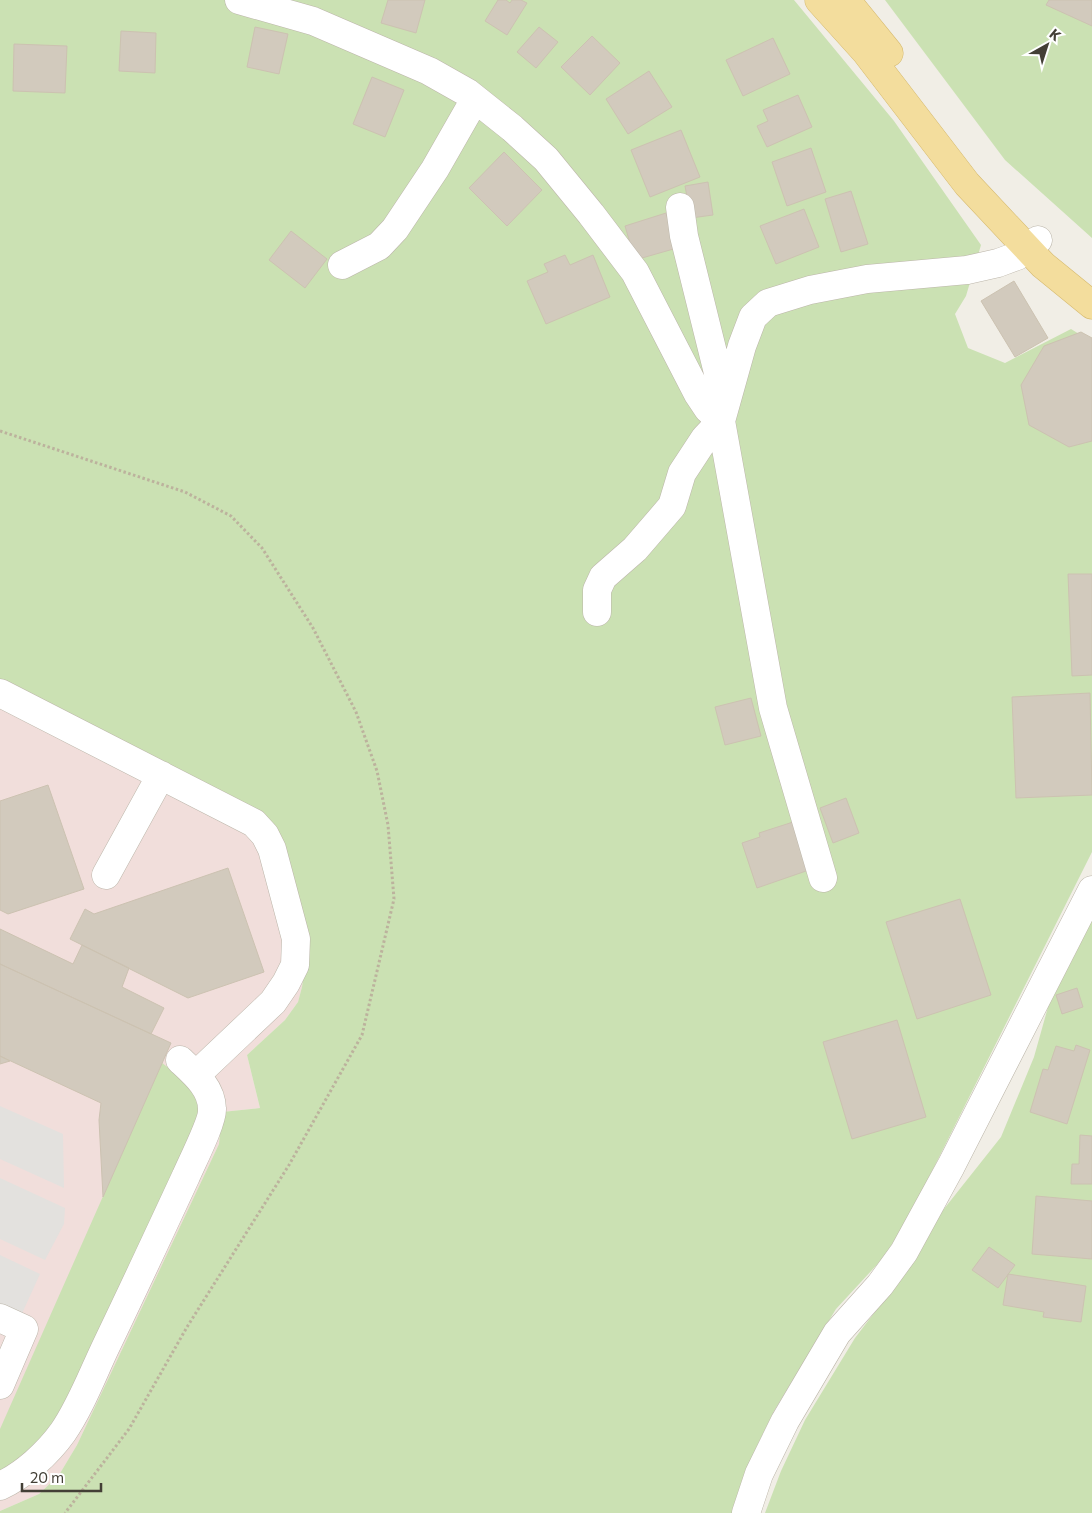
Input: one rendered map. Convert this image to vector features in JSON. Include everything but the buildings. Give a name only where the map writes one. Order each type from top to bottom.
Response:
[{"type":"main road","points":[[819,0],[865,51],[967,184],[1032,244],[1092,284]]},
{"type":"main road","points":[[846,0],[899,66],[1032,244],[1043,265],[1092,305]]},
{"type":"street","points":[[239,0],[313,21],[429,71],[475,99],[512,128],[546,159],[635,272],[698,394],[708,410],[722,421]]},
{"type":"street","points":[[342,264],[379,246],[395,229],[435,169],[475,99]]},
{"type":"street","points":[[680,207],[684,236],[720,381],[722,421],[773,708],[823,878]]},
{"type":"street","points":[[597,612],[597,590],[603,577],[635,549],[672,506],[682,473],[704,438],[722,421],[742,346],[753,317],[768,303],[810,290],[867,279],[967,270],[998,263],[1017,256],[1032,244]]},
{"type":"street","points":[[0,693],[254,823],[265,835],[272,849],[296,939],[295,965],[273,1002],[188,1067],[207,1091],[213,1110],[201,1142],[117,1324],[63,1432],[34,1463],[0,1486]]},
{"type":"street","points":[[106,875],[161,775]]},
{"type":"street","points":[[746,1513],[759,1474],[785,1421],[837,1333],[880,1285],[904,1252],[956,1157],[1092,890]]},
{"type":"street","points":[[0,1318],[24,1329],[0,1385]]},
{"type":"path","points":[[0,430],[186,492],[231,516],[262,548],[313,628],[356,712],[377,771],[388,825],[394,899],[362,1035],[289,1165],[187,1327],[129,1429],[65,1513]]},
{"type":"shaded area","points":[[0,682],[266,818],[307,953],[298,1002],[285,1020],[247,1055],[260,1108],[222,1112],[219,1144],[77,1445],[59,1475],[39,1494],[0,1511]]},
{"type":"shaded area","points":[[0,1106],[63,1134],[64,1188],[0,1159]]},
{"type":"shaded area","points":[[0,1178],[65,1208],[64,1224],[45,1260],[0,1239]]},
{"type":"shaded area","points":[[0,1255],[40,1274],[19,1320],[0,1311]]},
{"type":"green space","points":[[0,0],[794,0],[894,121],[981,245],[966,296],[955,314],[968,348],[1005,363],[1071,329],[1092,342],[1092,852],[909,1217],[884,1257],[836,1309],[774,1411],[747,1467],[732,1513],[0,1513],[0,1511],[39,1494],[59,1475],[77,1445],[219,1144],[222,1112],[260,1108],[247,1055],[285,1020],[298,1002],[307,953],[288,858],[0,682]]},
{"type":"green space","points":[[885,0],[1092,0],[1092,238],[1005,160]]},
{"type":"green space","points":[[1092,917],[1092,1513],[765,1513],[781,1471],[805,1420],[855,1338],[900,1279],[936,1219],[1001,1137],[1034,1057],[1050,1000]]},
{"type":"green space","points":[[162,1063],[198,1092],[200,1112],[57,1427],[0,1478],[0,1429]]}]
